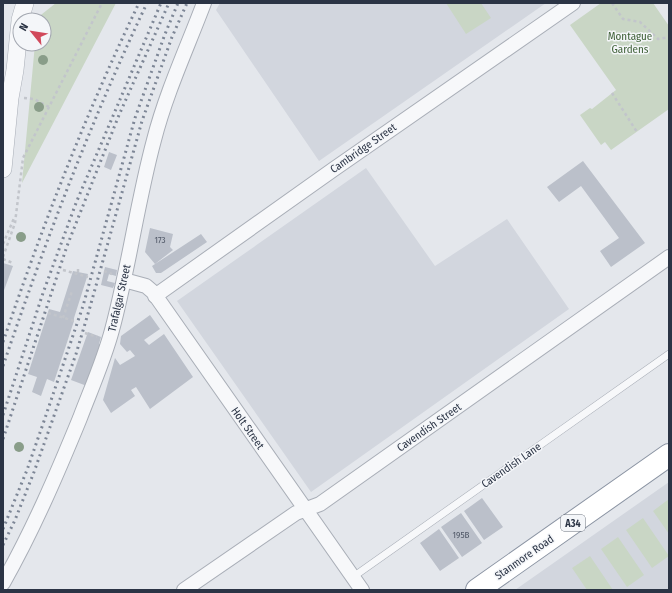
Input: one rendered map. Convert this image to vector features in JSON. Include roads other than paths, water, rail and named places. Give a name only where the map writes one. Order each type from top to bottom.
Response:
[{"type":"highway","name":"Stanmore Road","points":[[485,588],[669,455]]},
{"type":"street","name":"Trafalgar Street","points":[[3,583],[36,520],[86,403],[110,338],[118,279],[158,125],[204,3]]},
{"type":"street","name":"Cambridge Street","points":[[155,296],[334,169],[573,3]]},
{"type":"street","points":[[3,169],[10,98],[17,52]]},
{"type":"street","name":"Cavendish Street","points":[[184,590],[296,513],[320,504],[669,257]]},
{"type":"street","name":"Holt Street","points":[[118,279],[146,286],[155,296],[362,590]]},
{"type":"lane","name":"Cavendish Lane","points":[[353,577],[669,354]]},
{"type":"railway","points":[[3,342],[49,213],[83,128],[139,3]]},
{"type":"railway","points":[[3,366],[35,274],[70,182],[126,47],[147,3]]},
{"type":"railway","points":[[3,415],[43,293],[76,203],[161,3]]},
{"type":"railway","points":[[3,439],[67,246],[119,115],[169,3]]},
{"type":"railway","points":[[3,529],[27,470],[83,306],[135,118],[165,34],[178,3]]},
{"type":"railway","points":[[3,545],[15,520],[34,472],[76,354],[142,121],[172,37],[187,3]]},
{"type":"park label","name":"Montague Gardens","points":[[630,42]]}]
